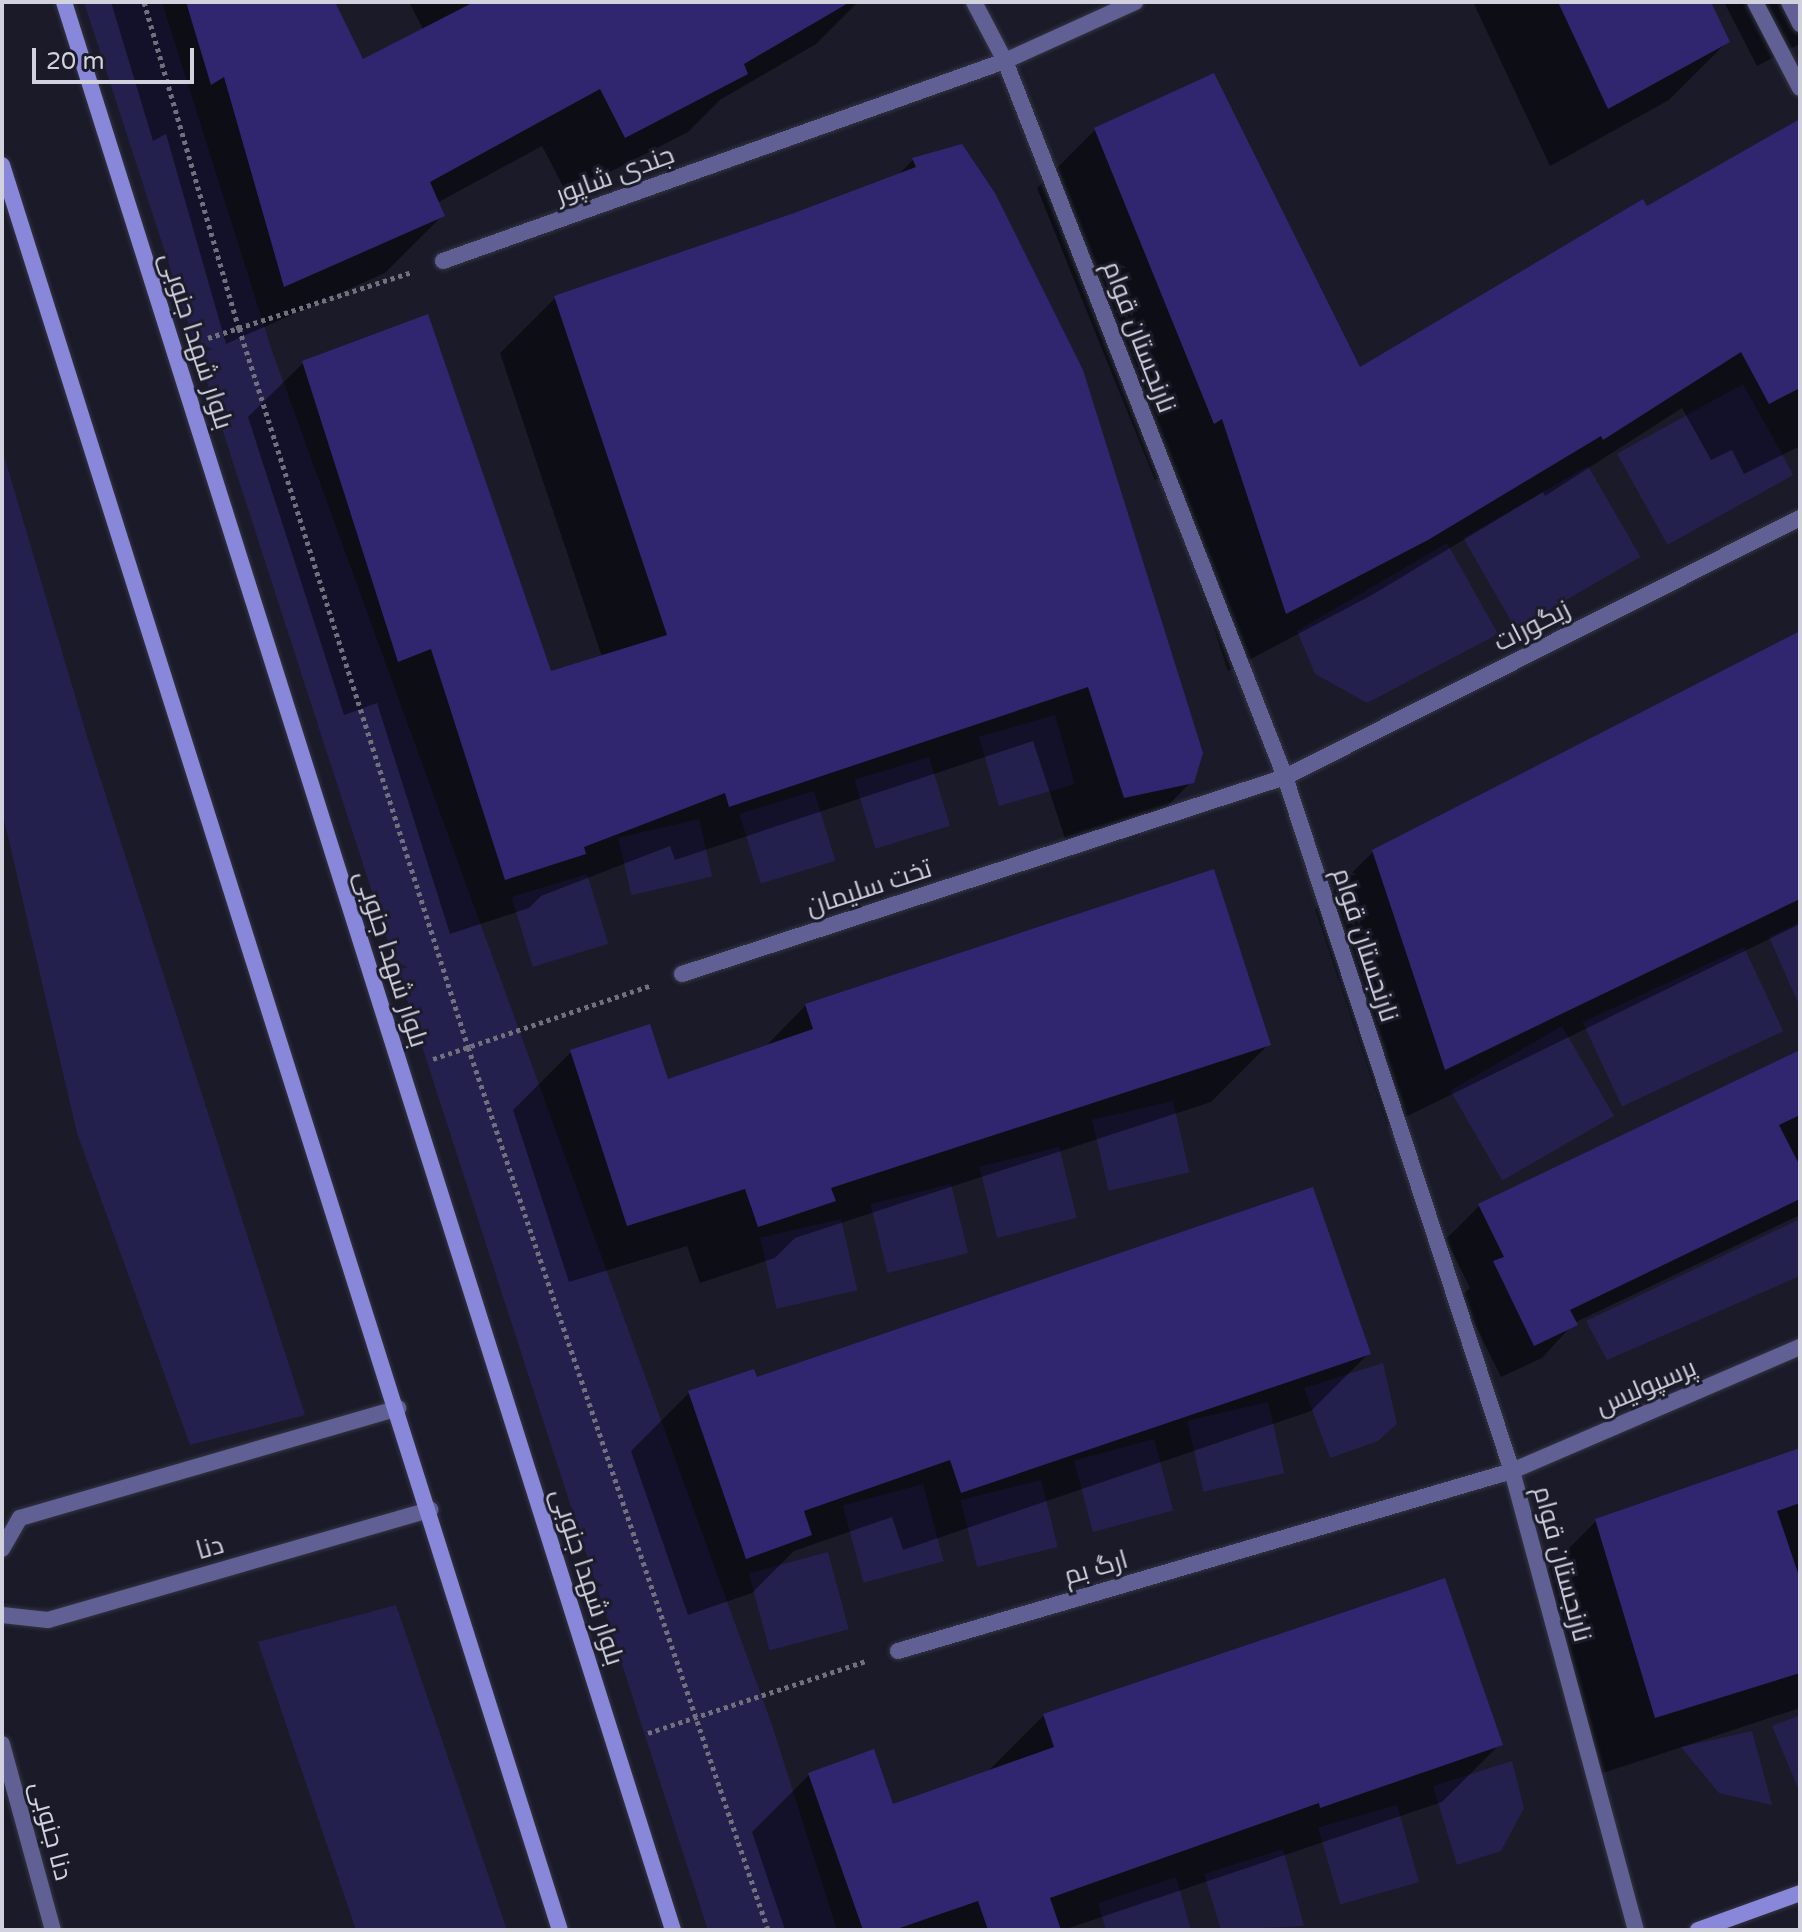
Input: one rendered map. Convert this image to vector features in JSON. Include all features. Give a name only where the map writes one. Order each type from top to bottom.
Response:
[{"type":"street","name":"بلوار شهدا جنوبی","points":[[64,2],[673,1930]]},
{"type":"street","name":"نارنجستان قوام","points":[[974,2],[1005,61],[1285,777],[1512,1471],[1636,1930]]},
{"type":"street","name":"جندی شاپور","points":[[443,261],[1005,61],[1135,2]]},
{"type":"street","points":[[1755,2],[1800,88]]},
{"type":"street","points":[[1789,2],[1800,24]]},
{"type":"street","points":[[2,165],[398,1408],[560,1930]]},
{"type":"street","name":"زیگورات","points":[[1285,777],[1800,518]]},
{"type":"street","name":"تخت سلیمان","points":[[682,974],[1285,777]]},
{"type":"street","name":"پرسپولیس","points":[[1512,1471],[1800,1347]]},
{"type":"street","points":[[2,1549],[20,1518],[398,1408]]},
{"type":"street","name":"ارگ بم","points":[[898,1651],[1512,1471]]},
{"type":"street","name":"دنا","points":[[2,1615],[48,1620],[430,1510]]},
{"type":"street","name":"دنا جنوبی","points":[[2,1744],[53,1930]]},
{"type":"street","points":[[1698,1930],[1800,1893]]},
{"type":"path","points":[[144,2],[239,328],[468,1047],[768,1930]]},
{"type":"path","points":[[239,328],[443,261]]},
{"type":"path","points":[[468,1047],[682,974]]},
{"type":"path","points":[[615,1745],[898,1651]]},
{"type":"shaded area","points":[[84,2],[162,2],[272,351],[772,1725],[837,1930],[708,1930]]},
{"type":"shaded area","points":[[1743,384],[1793,475],[1667,545],[1617,454]]},
{"type":"shaded area","points":[[2,449],[89,743],[305,1415],[190,1445],[77,1133],[2,811]]},
{"type":"shaded area","points":[[1588,466],[1640,557],[1516,629],[1463,538]]},
{"type":"shaded area","points":[[1447,543],[1498,634],[1367,703],[1315,674],[1297,631]]},
{"type":"shaded area","points":[[1055,715],[1075,784],[999,806],[979,737]]},
{"type":"shaded area","points":[[929,757],[950,826],[875,849],[854,780]]},
{"type":"shaded area","points":[[814,791],[835,861],[761,884],[739,814]]},
{"type":"shaded area","points":[[699,819],[712,876],[631,895],[618,838]]},
{"type":"shaded area","points":[[587,874],[608,944],[533,967],[511,897]]},
{"type":"shaded area","points":[[1800,922],[1800,1007],[1769,937]]},
{"type":"shaded area","points":[[1744,947],[1783,1031],[1622,1107],[1583,1022]]},
{"type":"shaded area","points":[[1562,1026],[1614,1116],[1502,1181],[1450,1090]]},
{"type":"shaded area","points":[[1173,1101],[1189,1172],[1109,1191],[1092,1120]]},
{"type":"shaded area","points":[[1059,1147],[1077,1218],[997,1238],[979,1167]]},
{"type":"shaded area","points":[[951,1184],[968,1253],[888,1273],[870,1204]]},
{"type":"shaded area","points":[[841,1219],[857,1290],[777,1309],[760,1238]]},
{"type":"shaded area","points":[[1800,1219],[1800,1276],[1607,1360],[1586,1321]]},
{"type":"shaded area","points":[[1383,1363],[1397,1424],[1378,1441],[1330,1458],[1304,1388]]},
{"type":"shaded area","points":[[1268,1402],[1284,1473],[1204,1492],[1187,1421]]},
{"type":"shaded area","points":[[1154,1439],[1173,1510],[1093,1532],[1074,1460]]},
{"type":"shaded area","points":[[1041,1480],[1058,1547],[977,1567],[960,1500]]},
{"type":"shaded area","points":[[923,1484],[944,1561],[864,1583],[843,1505]]},
{"type":"shaded area","points":[[828,1552],[849,1629],[769,1650],[749,1573]]},
{"type":"shaded area","points":[[396,1605],[507,1930],[356,1930],[258,1642]]},
{"type":"shaded area","points":[[1800,1715],[1800,1793],[1772,1726]]},
{"type":"shaded area","points":[[1752,1731],[1772,1805],[1719,1793],[1681,1747]]},
{"type":"shaded area","points":[[1512,1761],[1524,1808],[1501,1851],[1457,1865],[1433,1786]]},
{"type":"shaded area","points":[[1397,1805],[1419,1882],[1340,1905],[1318,1828]]},
{"type":"shaded area","points":[[1283,1849],[1304,1926],[1221,1930],[1204,1874]]},
{"type":"shaded area","points":[[1176,1877],[1191,1930],[1106,1930],[1098,1903]]},
{"type":"building","points":[[186,2],[335,2],[363,59],[474,2],[850,2],[744,64],[748,74],[625,138],[600,89],[430,182],[445,216],[284,287],[224,77],[211,85]]},
{"type":"building","points":[[1558,2],[1711,2],[1730,42],[1608,109]]},
{"type":"building","points":[[1214,73],[1360,367],[1643,199],[1647,206],[1800,119],[1800,388],[1769,404],[1741,352],[1603,440],[1601,436],[1428,540],[1286,614],[1222,419],[1214,424],[1094,128]]},
{"type":"building","points":[[962,144],[995,193],[1083,370],[1203,753],[1194,783],[1124,798],[1088,687],[729,807],[725,793],[584,847],[586,854],[505,880],[431,649],[398,662],[302,361],[428,314],[551,671],[667,635],[554,296],[794,213],[916,167],[912,158]]},
{"type":"building","points":[[1800,631],[1800,899],[1445,1070],[1372,850]]},
{"type":"building","points":[[1214,869],[1271,1045],[831,1188],[836,1201],[758,1227],[745,1189],[627,1226],[570,1050],[650,1024],[668,1079],[813,1029],[805,1004]]},
{"type":"building","points":[[1800,1050],[1800,1115],[1779,1125],[1800,1166],[1800,1199],[1570,1310],[1578,1325],[1534,1346],[1493,1261],[1504,1257],[1478,1204]]},
{"type":"building","points":[[1313,1187],[1371,1354],[961,1493],[950,1460],[804,1511],[812,1535],[746,1559],[688,1391],[754,1369],[757,1377]]},
{"type":"building","points":[[1800,1448],[1800,1503],[1777,1511],[1800,1579],[1800,1673],[1655,1718],[1595,1519]]},
{"type":"building","points":[[1445,1578],[1503,1745],[1320,1808],[1319,1803],[1050,1898],[1061,1930],[988,1930],[978,1901],[894,1930],[863,1930],[808,1773],[874,1749],[893,1804],[1054,1747],[1043,1714]]}]
